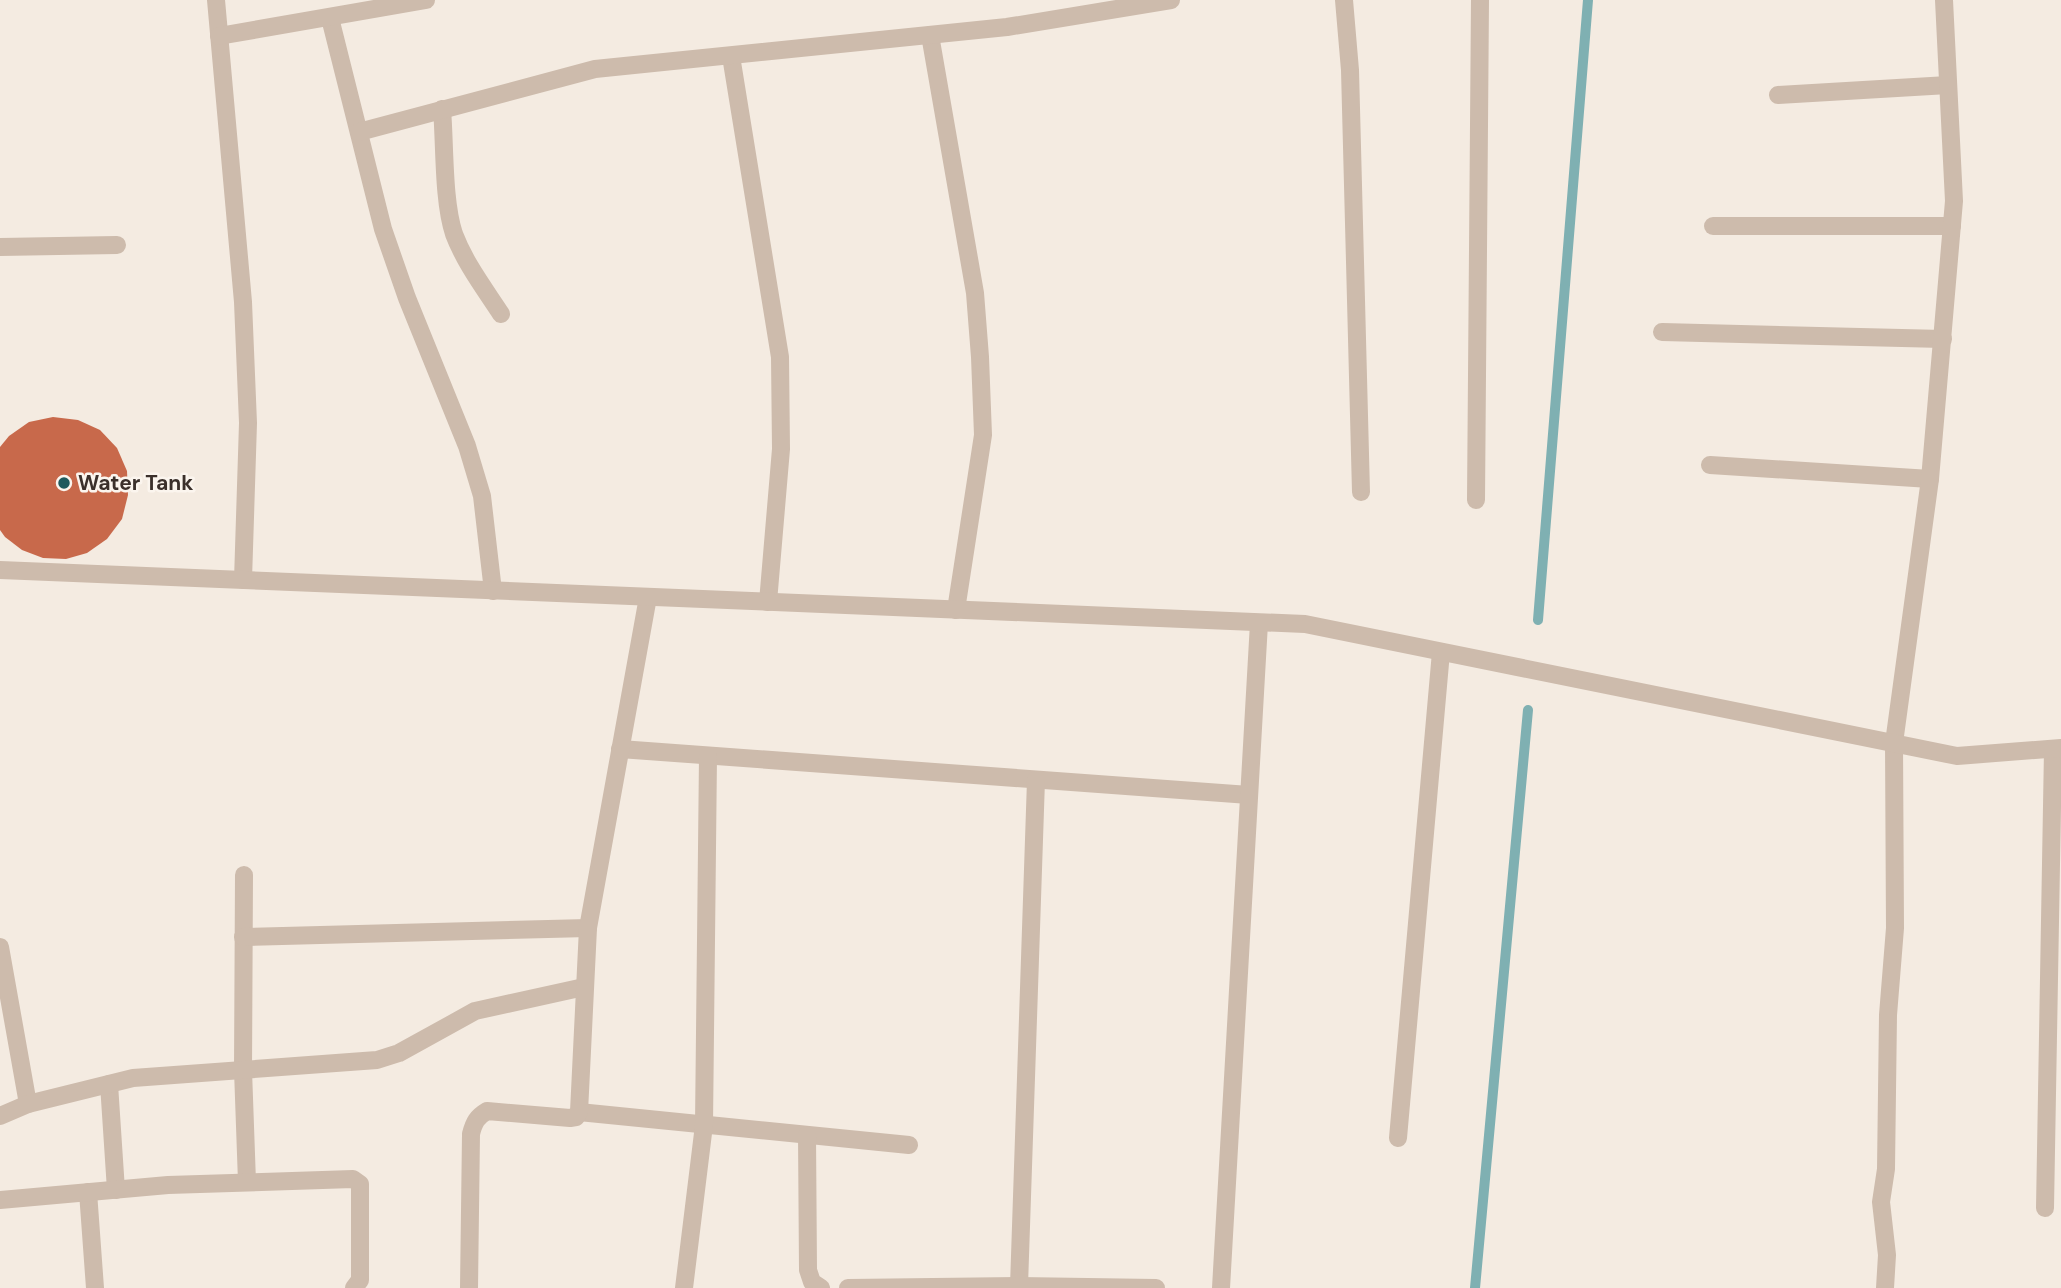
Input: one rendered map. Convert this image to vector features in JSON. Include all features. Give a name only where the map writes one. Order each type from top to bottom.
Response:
[{"type":"street","points":[[216,0],[243,302],[248,423],[243,580]]},
{"type":"street","points":[[219,36],[426,0]]},
{"type":"street","points":[[359,132],[595,69],[1007,27],[1171,0]]},
{"type":"street","points":[[1344,0],[1350,70],[1361,492]]},
{"type":"street","points":[[1476,500],[1480,0]]},
{"type":"street","points":[[1885,1288],[1886,1255],[1881,1202],[1886,1158],[1888,1015],[1895,928],[1894,743],[1930,479],[1954,201],[1944,0]]},
{"type":"street","points":[[330,18],[383,229],[407,298],[471,458],[482,496],[493,591]]},
{"type":"street","points":[[930,35],[975,293],[980,357],[983,435],[956,610]]},
{"type":"street","points":[[731,56],[780,357],[781,449],[768,602]]},
{"type":"street","points":[[1778,95],[1948,85]]},
{"type":"street","points":[[442,109],[453,232],[467,263],[501,314]]},
{"type":"street","points":[[1713,226],[1952,226]]},
{"type":"street","points":[[0,247],[117,245]]},
{"type":"street","points":[[1662,332],[1943,338]]},
{"type":"street","points":[[1710,465],[1930,479]]},
{"type":"street","points":[[0,570],[1305,624],[1957,756],[2057,749],[2045,1208]]},
{"type":"street","points":[[469,1288],[471,1134],[474,1123],[487,1111],[570,1118],[576,1117],[579,1112],[588,928],[648,597]]},
{"type":"street","points":[[1221,1288],[1259,623]]},
{"type":"street","points":[[1398,1138],[1441,652]]},
{"type":"street","points":[[620,750],[1249,794]]},
{"type":"street","points":[[684,1288],[704,1125],[708,756]]},
{"type":"street","points":[[1019,1286],[1036,780]]},
{"type":"street","points":[[244,875],[243,1070],[247,1182]]},
{"type":"street","points":[[243,937],[588,928]]},
{"type":"street","points":[[0,947],[28,1104]]},
{"type":"street","points":[[0,1116],[28,1104],[133,1078],[377,1060],[399,1054],[475,1011],[584,987]]},
{"type":"street","points":[[109,1084],[116,1190]]},
{"type":"street","points":[[579,1112],[909,1146]]},
{"type":"street","points":[[807,1135],[808,1270],[812,1282],[821,1288]]},
{"type":"street","points":[[0,1200],[168,1185],[353,1179],[360,1184],[360,1280],[354,1288]]},
{"type":"street","points":[[88,1192],[95,1288]]},
{"type":"street","points":[[848,1288],[1156,1288]]},
{"type":"building","name":"Water Tank","points":[[53,417],[78,420],[100,430],[117,448],[127,471],[128,495],[122,519],[107,539],[87,553],[66,559],[43,558],[22,550],[0,530],[0,447],[9,436],[29,422]]},
{"type":"waterway","points":[[1538,620],[1588,0]]},
{"type":"waterway","points":[[1475,1288],[1528,710]]},
{"type":"place","name":"Water Tank","points":[[64,483]]}]
